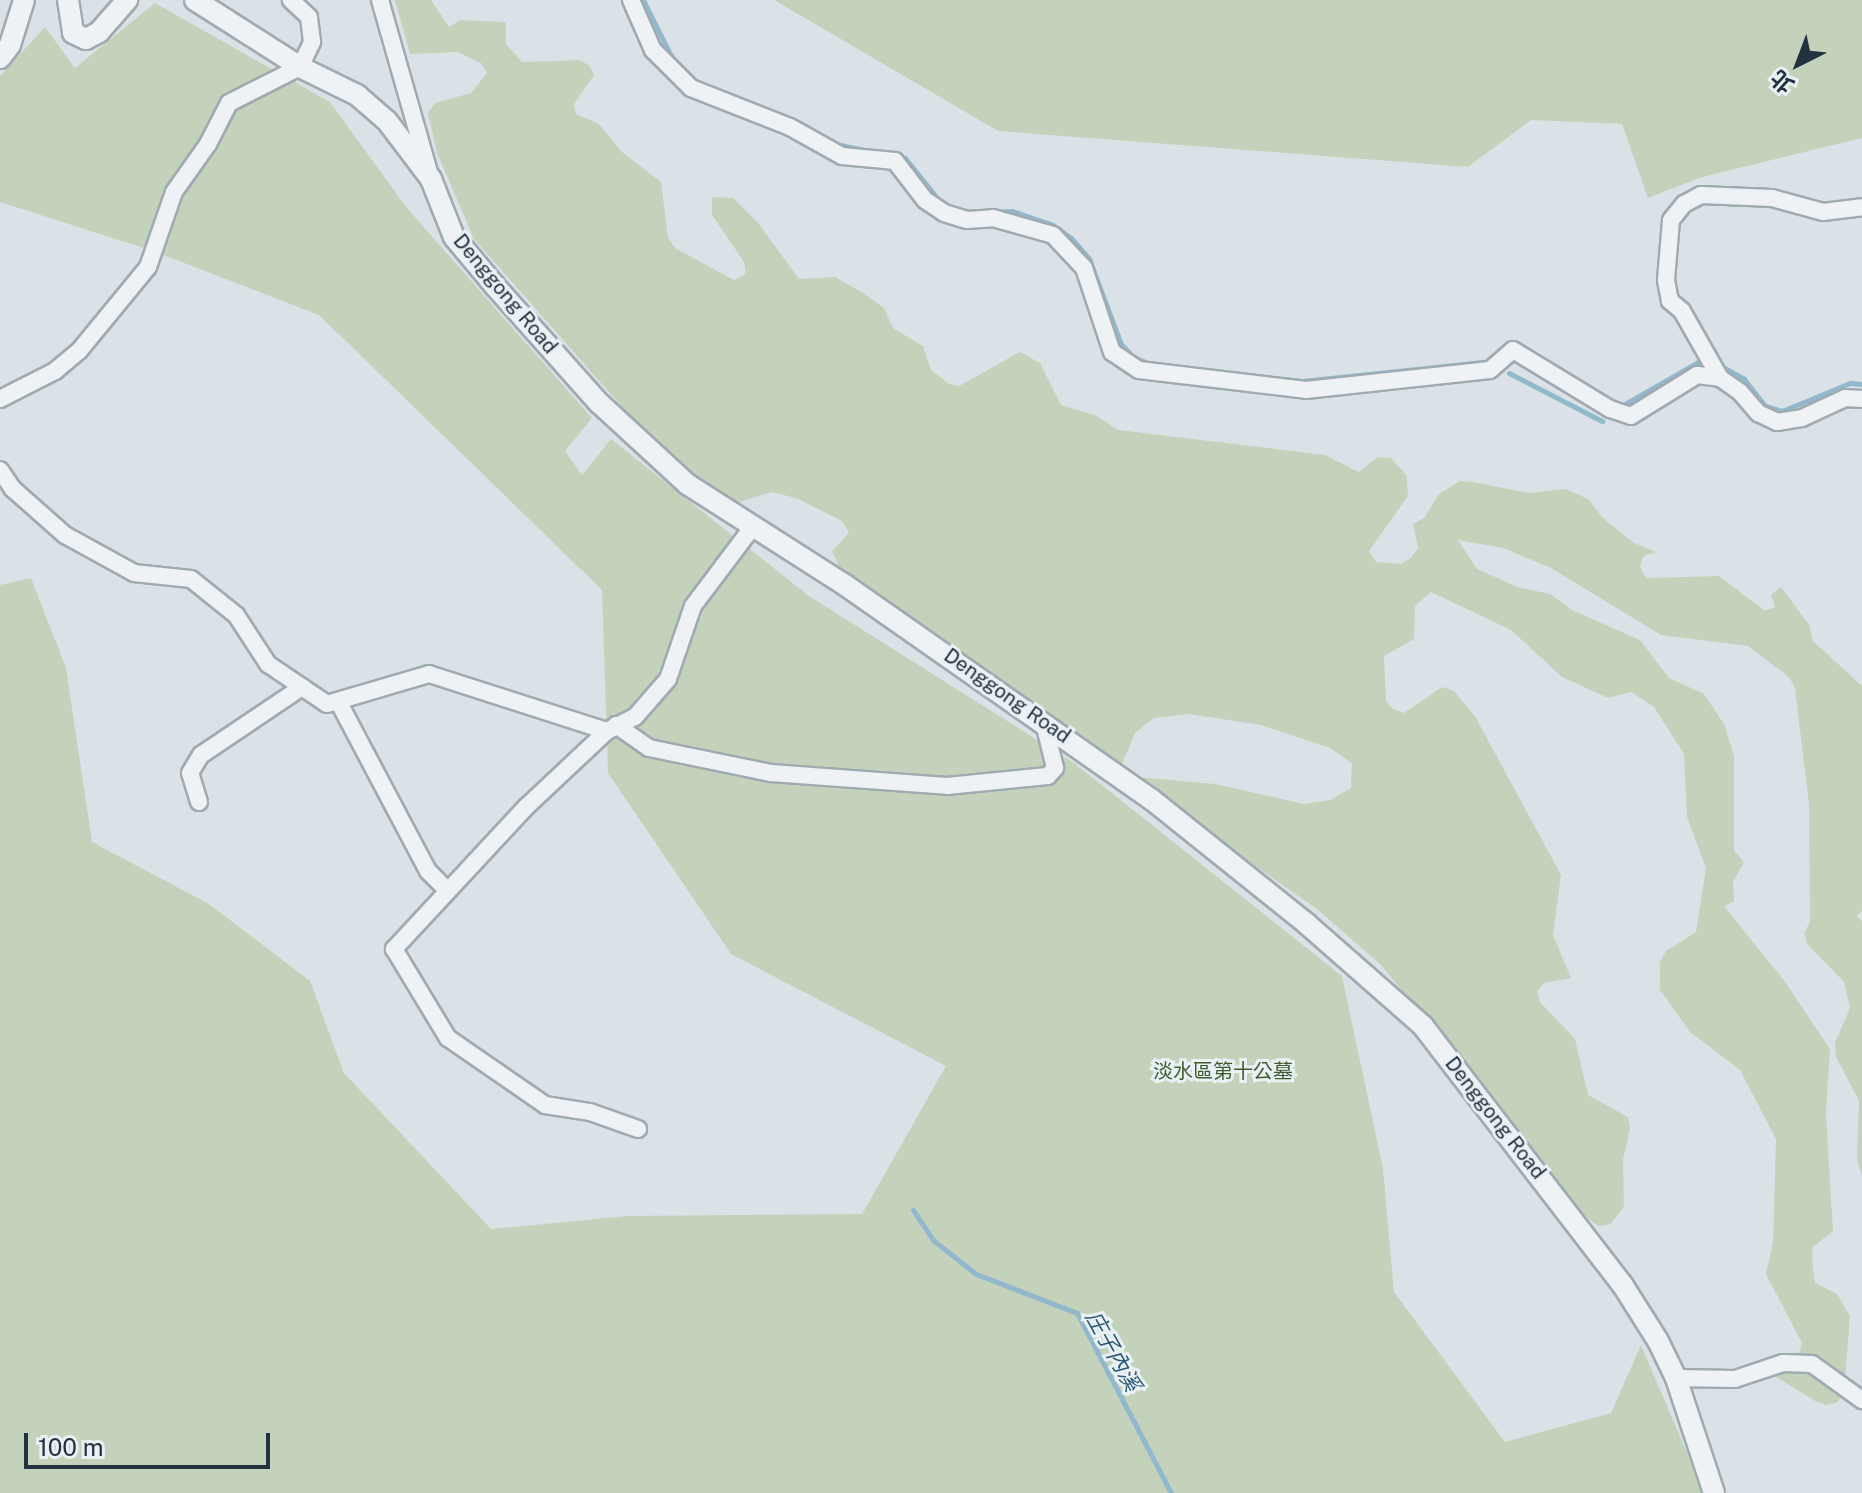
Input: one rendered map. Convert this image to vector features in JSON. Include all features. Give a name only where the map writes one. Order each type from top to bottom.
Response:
[{"type":"street","points":[[0,58],[10,45],[24,0]]},
{"type":"street","points":[[68,0],[73,33],[86,39],[99,32],[127,0]]},
{"type":"street","name":"Denggong Road","points":[[195,0],[300,67],[357,95],[415,153],[431,179],[454,237],[599,403],[687,484],[751,529],[845,585],[1151,799],[1307,924],[1423,1026],[1622,1284],[1676,1378],[1714,1493]]},
{"type":"street","points":[[0,399],[55,371],[79,351],[148,267],[174,192],[208,144],[229,103],[300,67],[312,42],[309,17],[291,0]]},
{"type":"street","points":[[380,0],[431,179]]},
{"type":"street","points":[[631,0],[653,50],[691,88],[728,107],[778,121],[842,156],[895,161],[904,166],[925,200],[944,213],[967,220],[993,218],[1053,235],[1084,268],[1112,352],[1139,370],[1306,390],[1490,370],[1513,350],[1610,409],[1631,416],[1697,375],[1720,378]]},
{"type":"street","points":[[1862,207],[1823,212],[1772,198],[1701,195],[1684,204],[1671,220],[1666,280],[1670,301],[1682,311],[1720,378],[1758,413],[1777,422],[1845,398],[1862,399]]},
{"type":"street","points":[[0,470],[13,489],[65,535],[134,573],[191,579],[236,615],[268,664],[327,704],[429,674],[611,728],[649,748],[771,773],[947,786],[1048,776],[1055,768],[1044,723]]},
{"type":"street","points":[[638,1129],[590,1112],[545,1105],[448,1038],[394,949],[611,728],[635,717],[668,679],[693,606],[751,529]]},
{"type":"street","points":[[199,802],[190,773],[201,755],[302,687]]},
{"type":"street","points":[[338,701],[428,871],[448,891]]},
{"type":"street","points":[[1676,1378],[1735,1379],[1783,1363],[1812,1364],[1862,1400]]},
{"type":"green space","points":[[395,0],[431,0],[449,27],[460,20],[506,22],[506,44],[522,62],[579,60],[589,65],[594,75],[574,104],[576,114],[599,124],[622,152],[661,182],[668,238],[675,248],[734,280],[746,274],[744,262],[712,215],[712,197],[733,198],[759,224],[799,279],[835,277],[865,294],[884,308],[893,328],[923,346],[931,370],[949,384],[959,386],[1020,352],[1040,363],[1061,405],[1097,416],[1118,430],[1325,455],[1359,472],[1378,457],[1391,458],[1407,476],[1408,496],[1369,551],[1376,562],[1400,564],[1411,558],[1418,548],[1413,524],[1424,518],[1439,494],[1460,481],[1529,493],[1566,489],[1588,499],[1603,518],[1634,543],[1656,552],[1644,556],[1640,566],[1646,578],[1719,576],[1765,611],[1775,607],[1771,595],[1781,587],[1810,626],[1812,640],[1862,686],[1862,911],[1857,916],[1862,921],[1862,1176],[1857,1159],[1859,1101],[1836,1057],[1835,1043],[1850,1008],[1844,982],[1808,945],[1804,933],[1810,922],[1809,804],[1795,688],[1789,677],[1748,646],[1661,635],[1551,568],[1503,548],[1458,540],[1477,569],[1517,587],[1550,594],[1572,610],[1640,640],[1669,678],[1704,694],[1724,724],[1734,756],[1734,850],[1744,862],[1733,882],[1734,901],[1724,906],[1786,983],[1830,1049],[1826,1113],[1833,1231],[1813,1247],[1812,1259],[1815,1283],[1837,1294],[1850,1316],[1844,1392],[1838,1402],[1826,1405],[1815,1401],[1770,1373],[1798,1357],[1802,1343],[1766,1274],[1773,1242],[1776,1139],[1740,1070],[1690,1032],[1660,990],[1660,962],[1666,951],[1696,932],[1706,868],[1687,817],[1684,754],[1654,707],[1631,692],[1608,698],[1562,677],[1511,630],[1431,592],[1415,606],[1414,639],[1384,656],[1386,701],[1393,709],[1404,713],[1442,687],[1454,691],[1476,718],[1561,875],[1553,935],[1571,978],[1544,983],[1537,991],[1540,1002],[1575,1039],[1588,1095],[1628,1117],[1630,1128],[1623,1160],[1624,1206],[1611,1224],[1599,1226],[1588,1219],[1381,965],[1317,909],[1125,776],[1215,784],[1304,804],[1330,800],[1351,788],[1352,763],[1330,748],[1261,725],[1189,714],[1154,718],[1135,733],[1122,764],[840,569],[832,551],[849,533],[842,521],[796,498],[771,492],[728,506],[644,432],[474,239],[437,153],[428,113],[435,103],[471,93],[487,73],[481,63],[457,52],[410,54]]},
{"type":"green space","points":[[774,0],[1862,0],[1862,138],[1702,177],[1648,198],[1622,124],[1531,120],[1468,167],[998,131]]},
{"type":"green space","name":"淡水區第十公墓","points":[[155,3],[330,102],[406,207],[592,418],[565,451],[582,475],[611,439],[809,596],[1074,763],[1342,976],[1383,1168],[1394,1292],[1505,1442],[1611,1413],[1641,1345],[1704,1493],[0,1493],[0,585],[31,578],[66,668],[92,842],[209,904],[310,981],[344,1073],[491,1229],[627,1216],[862,1214],[946,1066],[731,954],[608,773],[602,590],[319,315],[153,251],[0,202],[0,76],[45,27],[75,68]]},
{"type":"waterway","points":[[643,0],[673,60]]},
{"type":"waterway","points":[[734,97],[788,119]]},
{"type":"waterway","points":[[830,143],[905,158],[941,203]]},
{"type":"waterway","points":[[993,212],[1012,211],[1053,225],[1071,238],[1089,259],[1121,344],[1133,357],[1153,365]]},
{"type":"waterway","points":[[1262,377],[1302,381],[1483,362]]},
{"type":"waterway","points":[[1625,404],[1698,362],[1709,364]]},
{"type":"waterway","points":[[1719,365],[1744,379],[1765,406],[1782,411],[1850,383],[1862,384]]},
{"type":"waterway","points":[[1509,373],[1602,421]]},
{"type":"waterway","name":"庄子內溪","points":[[913,1210],[933,1240],[976,1274],[1077,1313],[1171,1493]]}]
